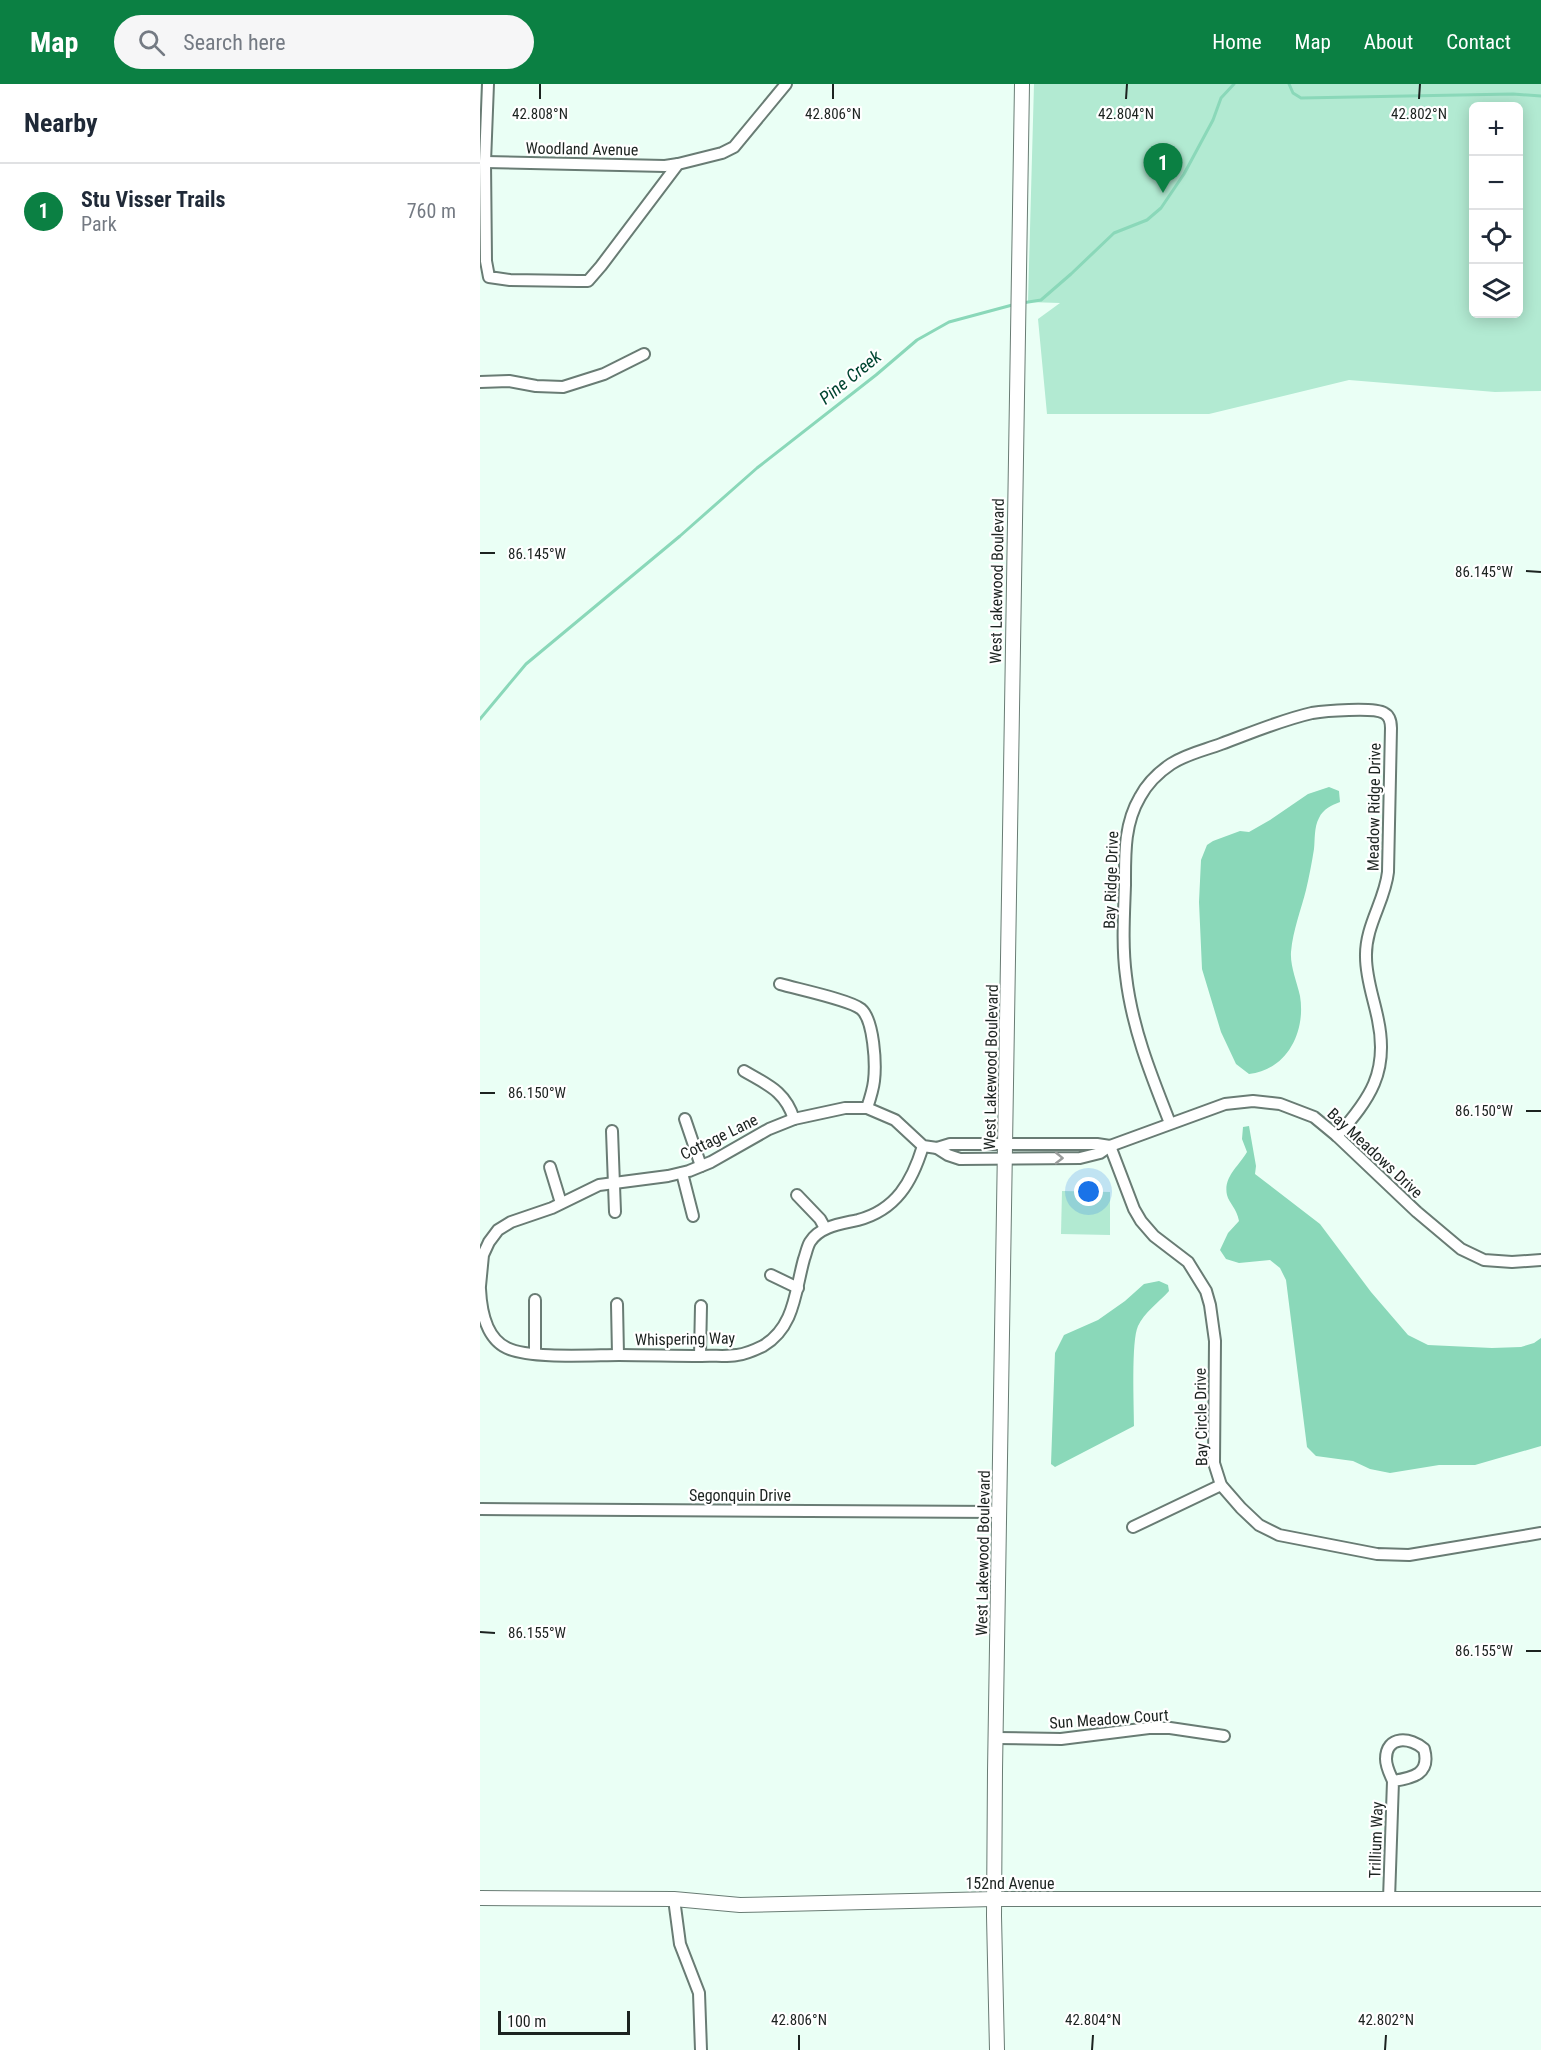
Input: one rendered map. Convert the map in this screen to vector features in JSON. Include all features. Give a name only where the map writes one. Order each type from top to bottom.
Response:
[{"type":"street","points":[[488,84],[485,162],[486,261],[489,277],[510,280],[588,280],[678,164]]},
{"type":"street","name":"Woodland Avenue","points":[[485,162],[665,166],[722,153],[734,147],[786,84]]},
{"type":"street","name":"West Lakewood Boulevard","points":[[997,2050],[994,1899],[996,1738],[1022,84]]},
{"type":"street","points":[[480,382],[508,381],[536,386],[562,387],[604,374],[644,354]]},
{"type":"street","name":"Bay Ridge Drive","points":[[1170,1123],[1138,1039],[1125,973],[1125,843],[1129,821],[1144,789],[1173,763],[1194,753],[1290,719],[1313,713],[1366,710],[1386,714]]},
{"type":"street","name":"Meadow Ridge Drive","points":[[1337,1137],[1369,1096],[1382,1057],[1382,1043],[1368,977],[1366,956],[1373,921],[1385,891],[1388,872],[1391,728],[1390,719],[1386,714]]},
{"type":"street","points":[[780,984],[856,1006],[867,1015],[872,1034],[875,1070],[867,1108]]},
{"type":"street","points":[[744,1071],[779,1092],[788,1104],[794,1119]]},
{"type":"street","name":"Bay Meadows Drive","points":[[1006,1151],[1096,1143],[1110,1146],[1225,1104],[1253,1101],[1280,1104],[1314,1117],[1417,1212],[1461,1249],[1484,1260],[1512,1262],[1541,1260]]},
{"type":"street","name":"Cottage Lane","points":[[480,1287],[483,1255],[498,1230],[518,1219],[540,1213],[599,1185],[682,1173],[701,1166],[769,1129],[794,1119],[845,1108],[867,1108],[895,1120],[923,1146]]},
{"type":"street","points":[[685,1119],[701,1166]]},
{"type":"street","points":[[612,1131],[615,1212]]},
{"type":"street","points":[[797,1194],[820,1219],[825,1228],[861,1219],[884,1210],[892,1204],[912,1174],[923,1146],[937,1148],[948,1144],[1006,1151]]},
{"type":"street","name":"Bay Circle Drive","points":[[1110,1146],[1134,1209],[1141,1221],[1154,1236],[1188,1262],[1206,1292],[1215,1341],[1215,1463],[1221,1485],[1259,1525],[1280,1535],[1377,1554],[1409,1555],[1541,1533]]},
{"type":"street","points":[[550,1167],[561,1203]]},
{"type":"street","points":[[682,1173],[693,1216]]},
{"type":"street","name":"Whispering Way","points":[[480,1287],[483,1314],[491,1333],[507,1348],[535,1354],[738,1355],[765,1345],[786,1324],[792,1311],[809,1242],[825,1228]]},
{"type":"street","points":[[771,1275],[798,1288]]},
{"type":"street","points":[[535,1300],[535,1354]]},
{"type":"street","points":[[617,1304],[618,1355]]},
{"type":"street","points":[[700,1356],[701,1306]]},
{"type":"street","points":[[1133,1527],[1221,1485]]},
{"type":"street","name":"Segonquin Drive","points":[[480,1509],[1000,1512]]},
{"type":"street","name":"Sun Meadow Court","points":[[996,1738],[1061,1739],[1149,1728],[1170,1728],[1224,1736]]},
{"type":"street","name":"Trillium Way","points":[[1389,1899],[1393,1781]]},
{"type":"street","name":"152nd Avenue","points":[[480,1898],[674,1899],[740,1905],[994,1899],[1541,1899]]},
{"type":"street","points":[[674,1899],[680,1944],[699,1993],[701,2050]]},
{"type":"shaded area","points":[[1034,84],[1541,84],[1541,391],[1495,392],[1349,380],[1209,414],[1047,414],[1038,319],[1060,303],[1028,302]]},
{"type":"shaded area","points":[[1329,787],[1339,791],[1340,802],[1325,810],[1317,822],[1306,890],[1292,944],[1292,963],[1301,1010],[1297,1035],[1291,1047],[1274,1065],[1249,1074],[1236,1064],[1221,1032],[1202,969],[1199,902],[1201,860],[1207,845],[1213,841],[1240,831],[1249,832],[1308,794]]},
{"type":"shaded area","points":[[1249,1126],[1256,1166],[1255,1174],[1320,1224],[1371,1292],[1408,1335],[1428,1345],[1492,1348],[1521,1347],[1541,1338],[1541,1446],[1475,1465],[1439,1465],[1390,1473],[1370,1469],[1353,1461],[1316,1456],[1307,1447],[1286,1280],[1280,1268],[1270,1260],[1239,1263],[1226,1259],[1220,1250],[1228,1233],[1239,1221],[1226,1189],[1229,1177],[1247,1152],[1242,1139],[1243,1127]]},
{"type":"shaded area","points":[[1062,1191],[1110,1192],[1110,1235],[1061,1234]]},
{"type":"shaded area","points":[[1159,1281],[1168,1285],[1169,1291],[1144,1317],[1136,1334],[1134,1426],[1055,1467],[1051,1464],[1055,1353],[1064,1335],[1098,1320],[1144,1284]]},
{"type":"waterway","name":"Pine Creek","points":[[1022,303],[1041,300],[1114,233],[1147,220],[1161,208],[1184,174],[1213,120],[1221,98],[1234,84]]},
{"type":"waterway","name":"Pine Creek","points":[[1289,84],[1293,93],[1301,98],[1513,94],[1541,96]]},
{"type":"waterway","name":"Pine Creek","points":[[480,719],[526,664],[680,536],[757,468],[917,340],[949,322],[1016,304]]},
{"type":"place","name":"Stu Visser Trails","points":[[1163,193]]}]
